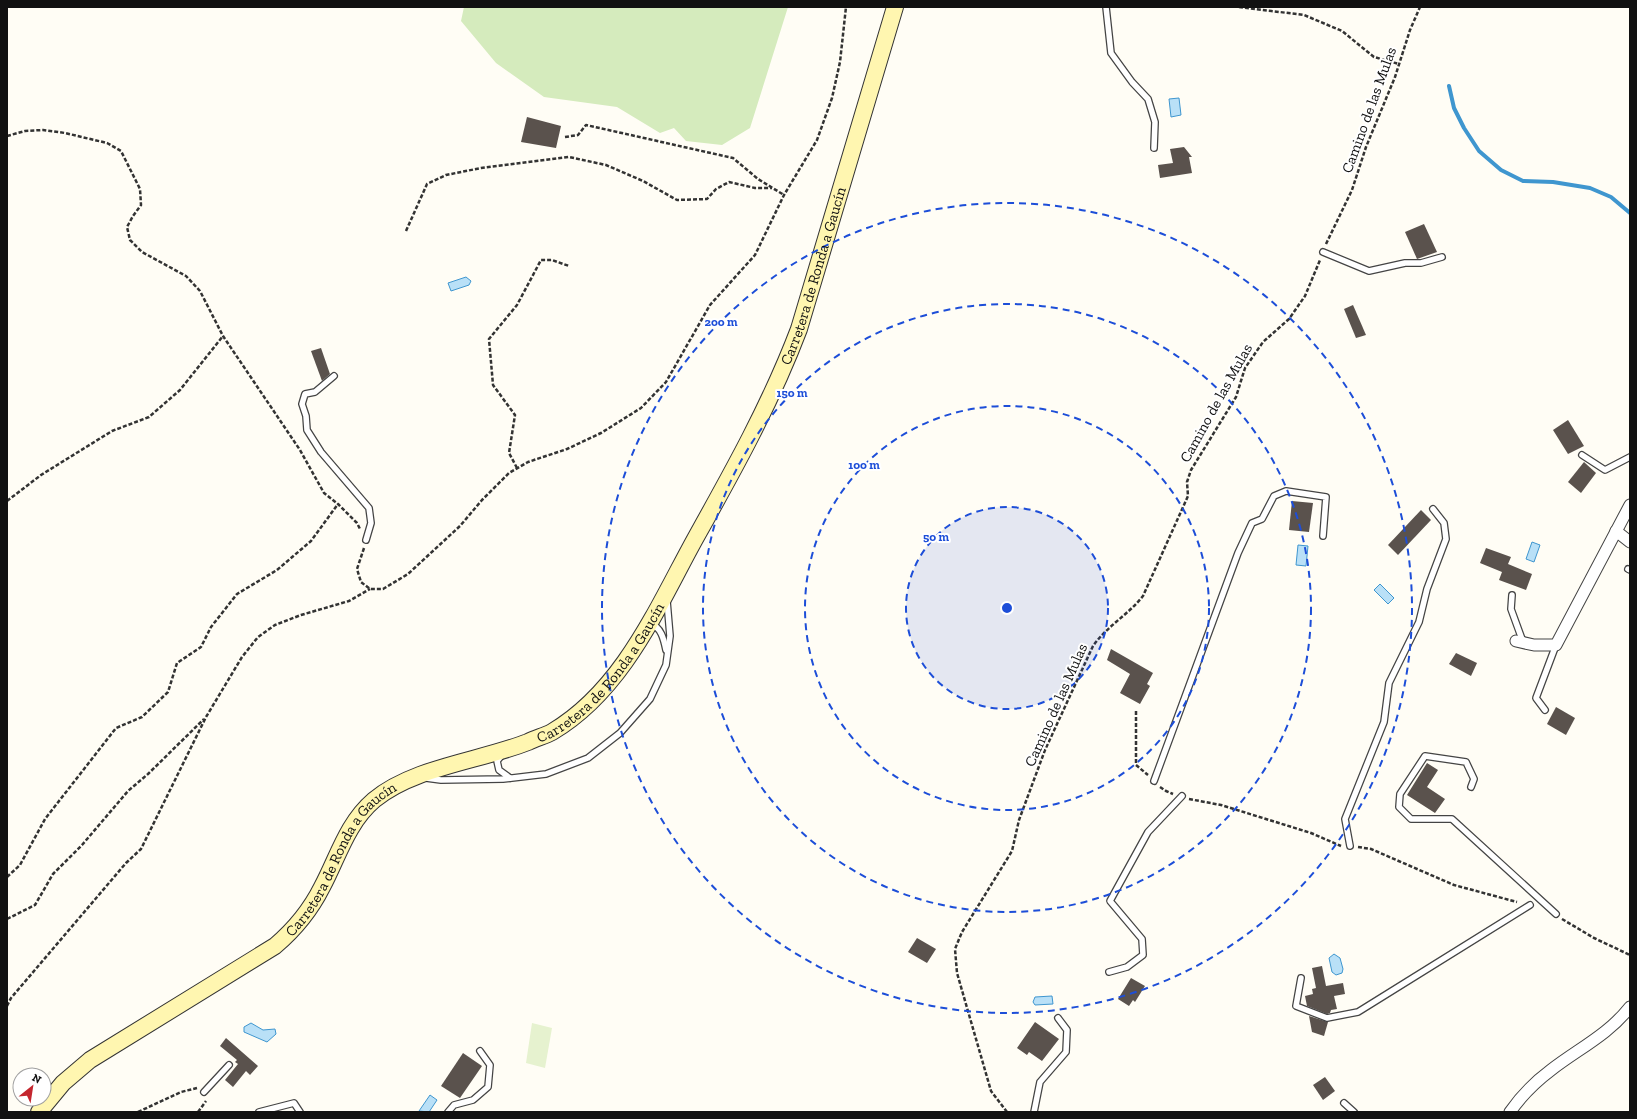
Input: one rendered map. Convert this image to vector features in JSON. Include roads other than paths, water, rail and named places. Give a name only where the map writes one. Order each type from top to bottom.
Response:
[{"type":"main road","name":"Carretera de Ronda a Gaucín","points":[[39,1112],[63,1083],[90,1060],[275,946],[295,929],[310,910],[343,840],[355,820],[373,801],[391,788],[418,776],[504,751],[551,732],[580,712],[608,684],[628,656],[669,586],[757,427],[784,370],[801,322],[894,7]]},
{"type":"street","points":[[1520,642],[1534,645],[1556,645],[1630,505]]},
{"type":"street","points":[[1616,531],[1630,542]]},
{"type":"street","points":[[1510,1112],[1521,1097],[1551,1070],[1599,1038],[1618,1022],[1630,1007]]},
{"type":"lane","points":[[1106,7],[1111,53],[1132,82],[1148,99],[1155,122],[1154,148]]},
{"type":"lane","points":[[1323,252],[1369,272],[1405,263],[1421,263],[1442,257]]},
{"type":"lane","points":[[334,376],[316,392],[305,394],[302,404],[306,416],[307,430],[321,452],[369,508],[371,524],[366,540]]},
{"type":"lane","points":[[1582,455],[1605,470],[1630,457]]},
{"type":"lane","points":[[1154,781],[1238,553],[1252,523],[1262,519],[1274,496],[1286,491],[1326,496],[1323,536]]},
{"type":"lane","points":[[1350,846],[1345,819],[1384,722],[1389,683],[1419,622],[1427,589],[1446,539],[1444,524],[1433,509]]},
{"type":"lane","points":[[418,776],[441,780],[510,778],[546,774],[588,758],[620,733],[650,699],[666,665],[670,636],[667,603],[669,586]]},
{"type":"lane","points":[[1512,595],[1511,609],[1520,642]]},
{"type":"lane","points":[[647,625],[652,624],[658,628],[664,639],[667,657]]},
{"type":"lane","points":[[1545,710],[1536,698],[1556,645]]},
{"type":"lane","points":[[504,751],[497,760],[499,770],[510,778]]},
{"type":"lane","points":[[1471,787],[1474,779],[1466,762],[1425,756],[1400,794],[1398,807],[1412,819],[1452,819],[1556,914]]},
{"type":"lane","points":[[1109,972],[1127,967],[1143,955],[1142,939],[1110,901],[1148,832],[1182,796]]},
{"type":"lane","points":[[1301,978],[1296,1006],[1327,1018],[1358,1012],[1530,905]]},
{"type":"lane","points":[[1034,1112],[1040,1082],[1066,1052],[1067,1030],[1058,1018]]},
{"type":"lane","points":[[448,1112],[454,1105],[473,1100],[488,1086],[490,1065],[480,1051]]},
{"type":"lane","points":[[204,1092],[229,1065]]},
{"type":"lane","points":[[259,1112],[294,1103],[300,1112]]},
{"type":"lane","points":[[1344,1103],[1354,1112]]},
{"type":"water","points":[[1179,98],[1181,115],[1171,117],[1169,99]]},
{"type":"water","points":[[466,277],[471,281],[469,285],[451,291],[448,283]]},
{"type":"water","points":[[1532,542],[1540,545],[1534,562],[1526,559]]},
{"type":"water","points":[[1298,545],[1308,546],[1306,566],[1296,565]]},
{"type":"water","points":[[1380,584],[1394,598],[1388,604],[1374,590]]},
{"type":"water","points":[[1334,954],[1340,958],[1343,969],[1342,973],[1336,975],[1332,972],[1329,958]]},
{"type":"water","points":[[1052,996],[1053,1004],[1035,1005],[1033,1002],[1035,997]]},
{"type":"water","points":[[251,1023],[263,1030],[275,1029],[276,1034],[267,1042],[244,1032],[244,1027]]},
{"type":"water","points":[[430,1095],[437,1100],[429,1112],[419,1111]]},
{"type":"waterway","points":[[1449,86],[1454,108],[1464,128],[1479,151],[1501,170],[1523,181],[1553,182],[1590,188],[1611,197],[1630,213]]}]
